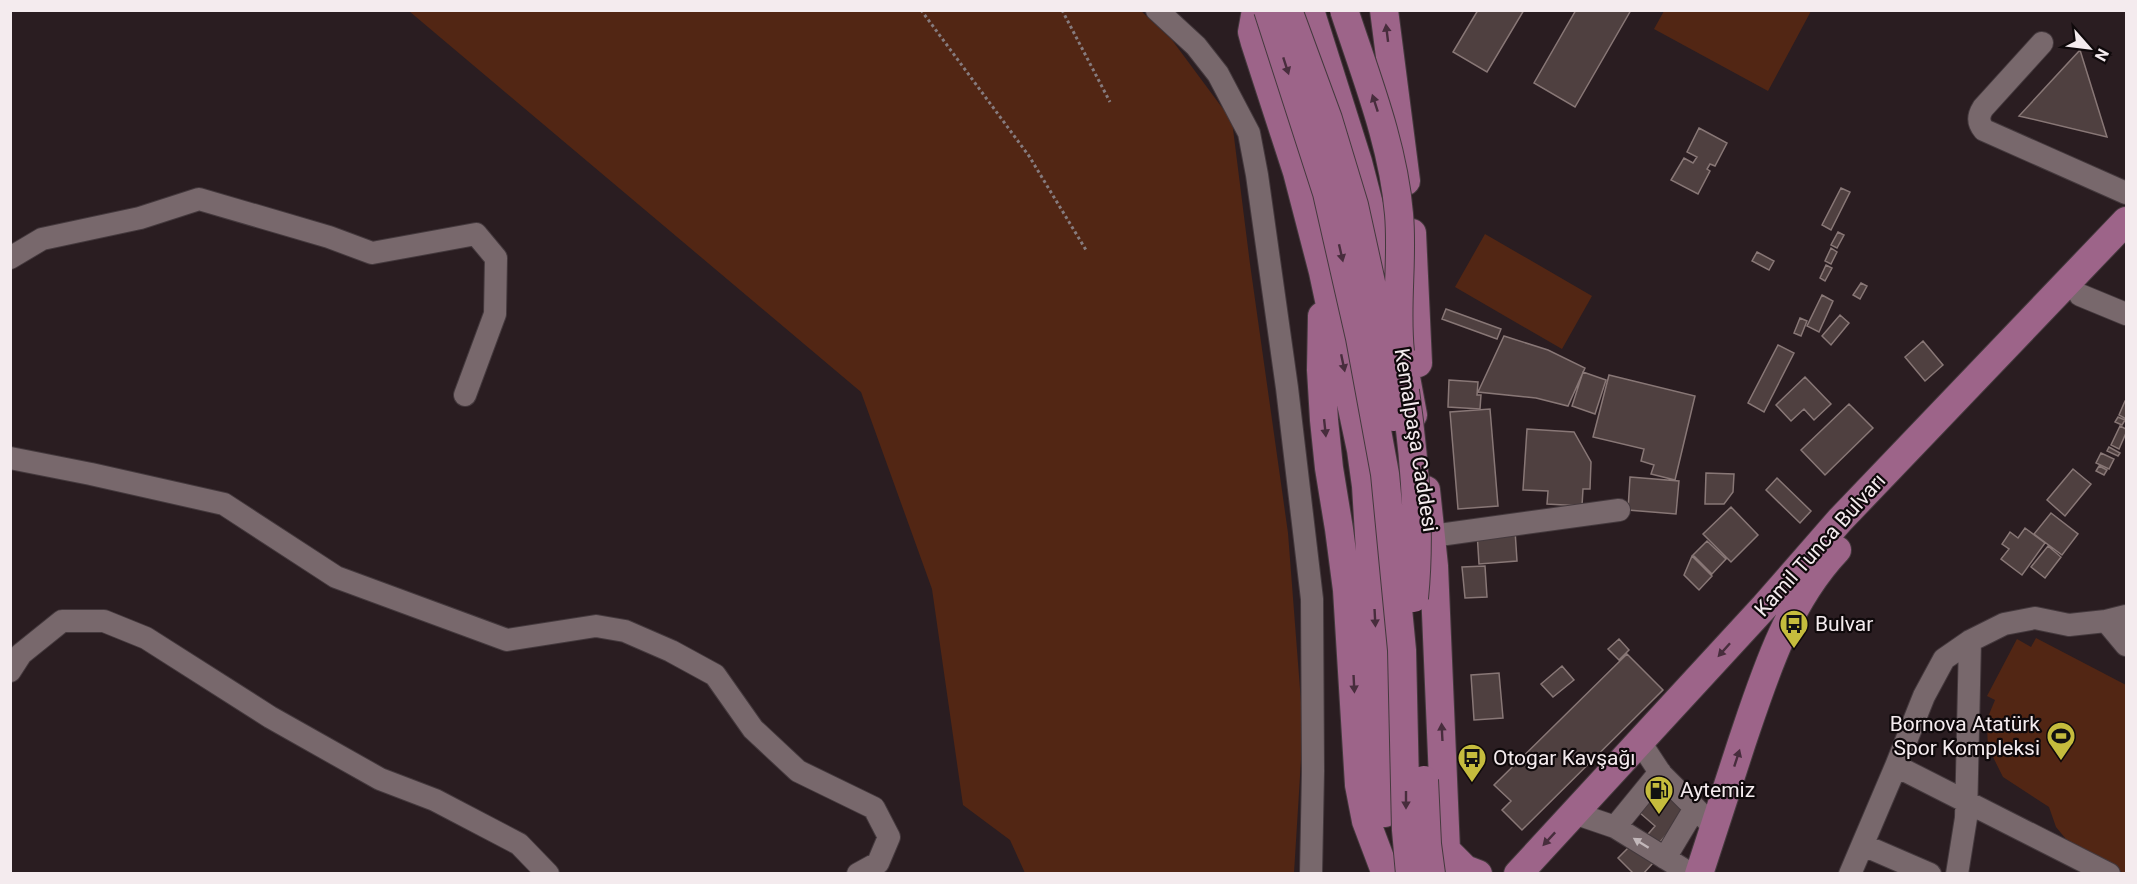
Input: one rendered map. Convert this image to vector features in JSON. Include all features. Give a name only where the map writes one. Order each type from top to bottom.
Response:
[{"type":"main road","points":[[1241,10],[1255,44]]},
{"type":"main road","points":[[1256,10],[1252,32],[1297,172],[1323,272],[1361,450],[1366,486],[1385,813]]},
{"type":"main road","points":[[1268,10],[1327,193],[1360,338],[1385,474],[1402,650],[1406,830],[1410,873]]},
{"type":"main road","points":[[1344,10],[1380,120],[1394,178],[1399,211],[1401,239],[1398,341],[1407,408],[1418,528],[1414,598]]},
{"type":"main road","points":[[1384,10],[1412,224],[1424,467]]},
{"type":"main road","points":[[1306,12],[1328,119],[1354,205],[1385,346],[1414,598],[1427,844],[1443,866],[1478,873]]},
{"type":"main road","name":"Kemalpaşa Caddesi","points":[[1306,12],[1358,162],[1387,274],[1424,467],[1434,566],[1443,866]]},
{"type":"main road","points":[[1297,172],[1302,152],[1318,139],[1338,139],[1347,144],[1354,152],[1358,162]]},
{"type":"main road","name":"Kamil Tunca Bulvarı","points":[[1522,868],[1640,742],[1840,520],[2127,220]]},
{"type":"main road","name":"Kamil Tunca Bulvarı","points":[[1699,873],[1704,818],[1754,708],[1779,639],[1801,599],[1827,561],[2127,246]]},
{"type":"main road","points":[[1323,272],[1321,370],[1329,468],[1347,590],[1359,785],[1366,821],[1386,873]]},
{"type":"main road","points":[[1371,567],[1381,585],[1398,593],[1417,590],[1425,585],[1434,566]]},
{"type":"main road","points":[[1494,873],[1522,868]]},
{"type":"street","points":[[1157,10],[1196,46],[1218,74],[1249,133],[1257,175],[1287,388],[1312,599],[1311,873]]},
{"type":"street","points":[[2042,43],[1983,108],[1979,116],[1980,126],[1984,130],[2127,193]]},
{"type":"street","points":[[10,258],[42,239],[140,218],[199,199],[329,237],[372,253],[476,234],[496,258],[495,314],[465,395]]},
{"type":"street","points":[[2080,295],[2127,314]]},
{"type":"street","points":[[10,458],[224,504],[336,577],[507,639],[596,626],[625,631],[670,651],[715,675],[753,729],[798,771],[874,808],[889,837],[878,863],[858,873]]},
{"type":"street","points":[[1432,537],[1619,510]]},
{"type":"street","points":[[1850,873],[1924,696],[1944,659],[1970,640],[2004,624],[2035,618],[2069,625],[2116,618],[2127,645]]},
{"type":"street","points":[[10,671],[21,654],[62,621],[104,621],[146,638],[270,717],[380,779],[435,800],[519,844],[548,873]]},
{"type":"street","points":[[1957,873],[1966,800],[1970,640]]},
{"type":"street","points":[[1640,742],[1660,772],[1704,818],[1665,858]]},
{"type":"street","points":[[1896,766],[2109,873]]},
{"type":"street","points":[[1615,827],[1660,772]]},
{"type":"street","points":[[1574,813],[1615,827],[1691,873]]},
{"type":"street","points":[[1863,845],[1929,873]]},
{"type":"path","points":[[921,10],[1029,156],[1086,250]]},
{"type":"path","points":[[1062,10],[1110,102]]},
{"type":"shaded area","points":[[1140,10],[1172,40],[1232,121],[1288,533],[1303,728],[1294,873],[1025,873],[1010,840],[963,805],[932,589],[861,392],[409,11]]},
{"type":"shaded area","points":[[1664,11],[1811,11],[1768,91],[1654,29]]},
{"type":"shaded area","points":[[1485,234],[1592,296],[1562,349],[1455,287]]},
{"type":"shaded area","name":"Bornova Atatürk Spor Kompleksi","points":[[2036,638],[2126,685],[2126,873],[2099,866],[2075,850],[2056,827],[2049,807],[2003,777],[1988,747],[1988,717],[1995,700],[1987,696],[2017,639],[2031,647]]},
{"type":"building","points":[[1478,10],[1524,10],[1487,72],[1453,52]]},
{"type":"building","points":[[1576,10],[1631,10],[1575,107],[1534,83]]},
{"type":"building","points":[[2080,50],[2107,137],[2019,116]]},
{"type":"building","points":[[1699,128],[1727,143],[1715,166],[1710,164],[1707,169],[1710,171],[1698,194],[1671,180],[1684,158],[1693,163],[1697,157],[1687,152]]},
{"type":"building","points":[[1841,188],[1850,192],[1831,230],[1822,225]]},
{"type":"building","points":[[1838,232],[1844,235],[1837,248],[1831,245]]},
{"type":"building","points":[[1831,248],[1837,252],[1831,264],[1825,261]]},
{"type":"building","points":[[1757,252],[1774,261],[1769,270],[1752,261]]},
{"type":"building","points":[[1826,265],[1832,268],[1825,281],[1820,278]]},
{"type":"building","points":[[1861,283],[1867,286],[1860,299],[1853,295]]},
{"type":"building","points":[[1822,295],[1833,301],[1819,332],[1807,326]]},
{"type":"building","points":[[1446,309],[1501,329],[1497,339],[1442,319]]},
{"type":"building","points":[[1840,315],[1849,323],[1831,345],[1822,336]]},
{"type":"building","points":[[1800,318],[1807,321],[1801,336],[1794,333]]},
{"type":"building","points":[[1504,336],[1548,350],[1585,368],[1568,406],[1536,398],[1478,392]]},
{"type":"building","points":[[1923,341],[1943,365],[1925,381],[1905,357]]},
{"type":"building","points":[[1778,345],[1794,353],[1764,412],[1748,403]]},
{"type":"building","points":[[1583,372],[1606,380],[1595,414],[1572,406]]},
{"type":"building","points":[[1609,375],[1695,396],[1675,480],[1651,474],[1654,465],[1641,461],[1644,449],[1593,437]]},
{"type":"building","points":[[1805,377],[1831,404],[1814,420],[1804,409],[1791,421],[1776,405]]},
{"type":"building","points":[[1449,380],[1478,382],[1477,395],[1481,395],[1480,409],[1448,407]]},
{"type":"building","points":[[2126,401],[2126,419],[2119,415]]},
{"type":"building","points":[[1849,404],[1873,428],[1825,475],[1801,450]]},
{"type":"building","points":[[1490,409],[1498,506],[1458,509],[1450,412]]},
{"type":"building","points":[[2118,417],[2125,420],[2122,425],[2115,422]]},
{"type":"building","points":[[2120,426],[2126,429],[2126,433],[2119,449],[2111,445]]},
{"type":"building","points":[[1527,429],[1574,432],[1591,462],[1590,489],[1583,489],[1582,506],[1547,504],[1548,491],[1523,490]]},
{"type":"building","points":[[2109,447],[2120,453],[2118,456],[2107,451]]},
{"type":"building","points":[[2101,453],[2114,459],[2109,469],[2096,463]]},
{"type":"building","points":[[2099,466],[2107,470],[2104,475],[2096,471]]},
{"type":"building","points":[[2073,469],[2091,484],[2065,516],[2047,500]]},
{"type":"building","points":[[1706,473],[1734,474],[1733,492],[1724,504],[1705,504]]},
{"type":"building","points":[[1630,477],[1679,481],[1676,514],[1628,510]]},
{"type":"building","points":[[1777,478],[1811,511],[1800,523],[1766,490]]},
{"type":"building","points":[[1731,507],[1758,535],[1731,562],[1703,534]]},
{"type":"building","points":[[2051,513],[2078,534],[2062,555],[2034,534]]},
{"type":"building","points":[[2025,528],[2045,543],[2022,575],[2001,559],[2009,549],[2002,544],[2010,532],[2018,538]]},
{"type":"building","points":[[1515,530],[1517,561],[1479,564],[1477,532]]},
{"type":"building","points":[[1707,541],[1726,559],[1712,574],[1693,555]]},
{"type":"building","points":[[2048,546],[2061,557],[2045,578],[2031,567]]},
{"type":"building","points":[[1692,556],[1712,576],[1699,590],[1684,575]]},
{"type":"building","points":[[1485,566],[1487,597],[1465,598],[1462,567]]},
{"type":"building","points":[[1619,639],[1629,650],[1619,660],[1608,649]]},
{"type":"building","points":[[1627,654],[1663,690],[1522,830],[1502,810],[1511,801],[1494,785]]},
{"type":"building","points":[[1562,666],[1574,680],[1553,697],[1541,684]]},
{"type":"building","points":[[1499,673],[1503,718],[1474,720],[1471,675]]},
{"type":"building","points":[[1660,790],[1686,812],[1647,857],[1637,847],[1655,826],[1640,813]]},
{"type":"building","points":[[1633,843],[1653,863],[1643,874],[1634,874],[1618,858]]},
{"type":"place","name":"Bulvar","points":[[1794,650]]},
{"type":"place","name":"Bornova Atatürk Spor Kompleksi","points":[[2061,762]]},
{"type":"place","name":"Otogar Kavşağı","points":[[1472,784]]},
{"type":"place","name":"Aytemiz","points":[[1659,816]]}]
